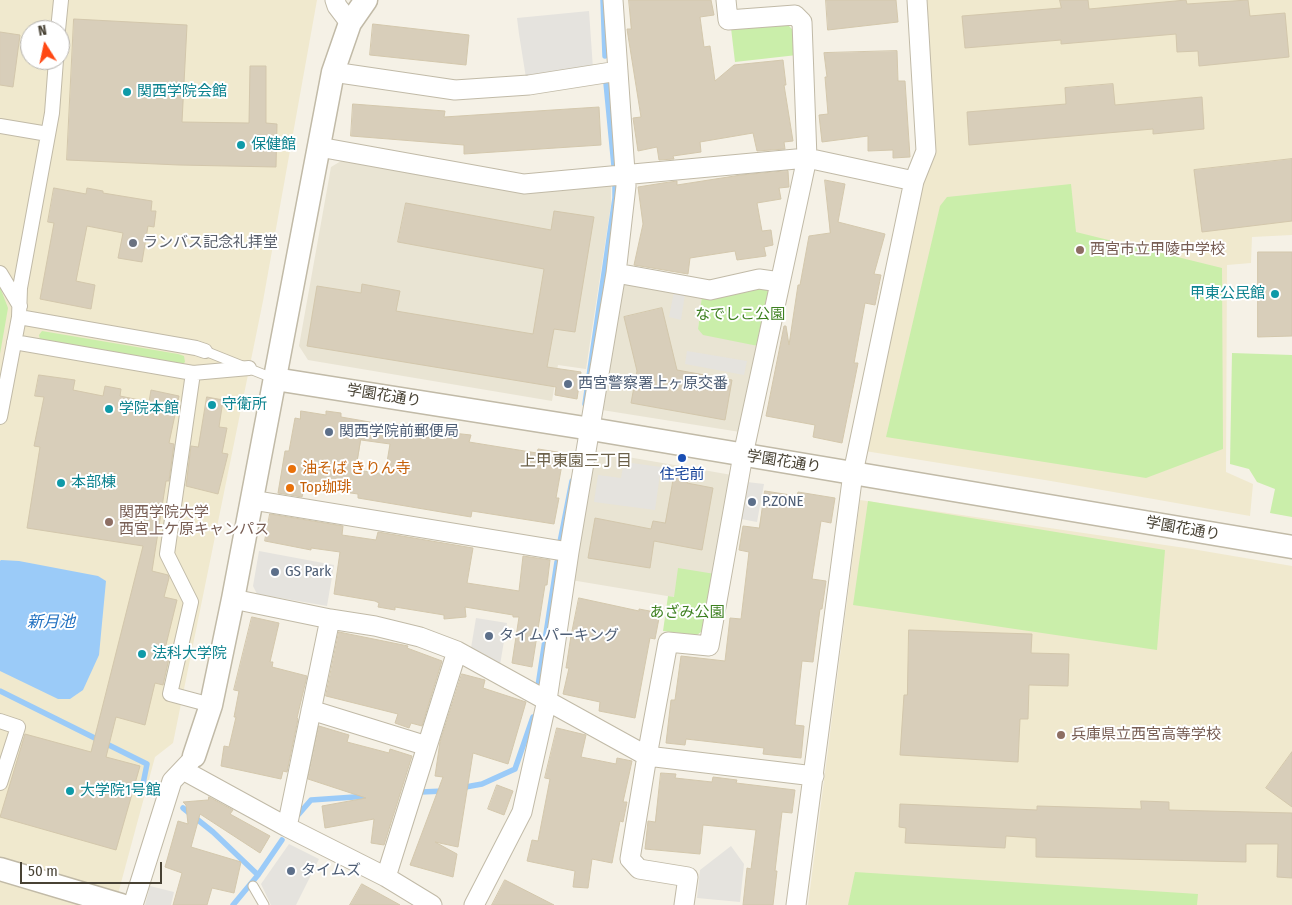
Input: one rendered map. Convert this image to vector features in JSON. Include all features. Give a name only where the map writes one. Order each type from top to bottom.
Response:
[{"type":"street","points":[[59,20],[61,0]]},
{"type":"street","points":[[334,0],[350,22]]},
{"type":"street","points":[[133,905],[172,782],[188,763],[211,705],[333,72],[350,22],[366,0]]},
{"type":"street","points":[[474,905],[522,812],[547,700],[569,552],[616,273],[626,186],[613,0]]},
{"type":"street","points":[[684,905],[688,877],[639,869],[630,859],[668,642],[709,646],[743,455],[807,158],[802,22],[795,15],[728,20],[726,0]]},
{"type":"street","points":[[796,905],[853,473],[914,181],[926,151],[918,0]]},
{"type":"street","points":[[0,416],[20,312],[20,288],[52,113],[55,70]]},
{"type":"street","points":[[333,72],[455,90],[529,85],[618,70]]},
{"type":"street","points":[[0,126],[48,134]]},
{"type":"street","points":[[319,147],[524,184],[807,158],[914,181]]},
{"type":"street","points":[[0,273],[20,312]]},
{"type":"street","points":[[616,273],[710,290],[759,279],[780,282]]},
{"type":"street","points":[[20,312],[205,351]]},
{"type":"street","points":[[14,342],[193,373],[249,368]]},
{"type":"street","points":[[0,367],[11,357]]},
{"type":"street","points":[[193,373],[167,554],[191,602],[170,694],[211,705]]},
{"type":"street","name":"学園花通り","points":[[275,379],[591,429],[1292,547]]},
{"type":"street","points":[[252,500],[569,552]]},
{"type":"street","points":[[233,598],[420,636],[457,651],[647,756],[814,776]]},
{"type":"street","points":[[287,827],[330,619]]},
{"type":"street","points":[[386,878],[457,651]]},
{"type":"street","points":[[312,710],[427,746]]},
{"type":"street","points":[[0,721],[18,727],[0,783]]},
{"type":"street","points":[[188,763],[287,827],[386,878],[432,905]]},
{"type":"street","points":[[0,869],[121,905]]},
{"type":"lane","points":[[205,351],[275,379]]},
{"type":"lane","points":[[253,886],[264,905]]},
{"type":"shaded area","name":"関西学院大学 西宮上ケ原キャンパス","points":[[0,0],[317,0],[263,301],[173,743],[155,757],[115,905],[0,905]]},
{"type":"shaded area","name":"西宮市立甲陵中学校","points":[[926,0],[1292,0],[1292,235],[1252,237],[1251,263],[1227,265],[1226,472],[1253,484],[1250,516],[865,451],[923,182]]},
{"type":"shaded area","points":[[589,11],[593,69],[526,78],[517,18]]},
{"type":"shaded area","points":[[341,161],[524,192],[611,183],[611,205],[586,369],[558,365],[552,401],[308,360],[299,346],[331,167]]},
{"type":"shaded area","points":[[623,281],[702,295],[698,329],[758,346],[740,432],[602,410]]},
{"type":"shaded area","points":[[674,292],[685,294],[681,320],[669,317]]},
{"type":"shaded area","points":[[687,351],[747,361],[744,375],[685,364]]},
{"type":"shaded area","points":[[593,451],[732,475],[715,574],[673,597],[571,580]]},
{"type":"shaded area","points":[[624,462],[661,467],[655,510],[594,502],[598,475],[621,478]]},
{"type":"shaded area","name":"P.ZONE","points":[[747,482],[764,484],[757,522],[741,519]]},
{"type":"shaded area","name":"兵庫県立西宮高等学校","points":[[860,500],[1192,549],[1292,566],[1292,905],[808,905]]},
{"type":"shaded area","points":[[259,551],[334,565],[327,606],[257,594],[253,586]]},
{"type":"shaded area","name":"タイムパーキング","points":[[476,618],[507,623],[500,665],[471,648]]},
{"type":"shaded area","name":"タイムズ","points":[[289,844],[319,859],[296,905],[271,905],[261,884]]},
{"type":"shaded area","points":[[731,846],[744,864],[740,902],[697,898],[700,870]]},
{"type":"shaded area","points":[[150,886],[174,892],[171,905],[145,905]]},
{"type":"green space","points":[[785,22],[794,31],[797,55],[735,62],[731,28]]},
{"type":"green space","points":[[1071,184],[1076,232],[1222,268],[1223,449],[1146,478],[886,437],[940,206],[947,197]]},
{"type":"green space","name":"なでしこ公園","points":[[757,285],[771,289],[758,346],[703,335],[698,329],[702,295]]},
{"type":"green space","points":[[0,287],[8,308],[0,354]]},
{"type":"green space","points":[[42,331],[178,354],[184,356],[185,362],[182,365],[40,340],[39,335]]},
{"type":"green space","points":[[1232,353],[1292,355],[1292,517],[1270,513],[1275,489],[1257,482],[1249,469],[1230,464]]},
{"type":"green space","points":[[868,501],[1165,550],[1157,650],[853,605]]},
{"type":"green space","name":"あざみ公園","points":[[678,568],[715,574],[705,629],[697,635],[663,631],[668,596],[674,597]]},
{"type":"green space","points":[[855,872],[1198,894],[1197,905],[848,905]]},
{"type":"water","name":"新月池","points":[[1,560],[19,561],[98,576],[106,581],[99,655],[83,690],[70,699],[58,699],[0,671]]},
{"type":"building","points":[[629,0],[711,0],[714,15],[700,17],[704,47],[710,46],[715,81],[734,65],[783,60],[786,85],[784,85],[793,141],[784,142],[785,149],[757,151],[753,133],[700,142],[701,152],[673,156],[674,159],[659,160],[657,147],[638,151],[633,118],[641,117],[627,29],[631,29]]},
{"type":"building","points":[[826,0],[896,0],[898,22],[828,30]]},
{"type":"building","points":[[1060,0],[1088,0],[1089,9],[1186,0],[1187,4],[1248,0],[1250,16],[1285,13],[1289,57],[1199,66],[1198,51],[1177,52],[1176,34],[1061,44],[1061,40],[965,48],[962,16],[1061,8]]},
{"type":"building","name":"関西学院会館","points":[[74,19],[187,25],[182,122],[249,123],[250,66],[266,66],[266,123],[277,124],[276,167],[67,160]]},
{"type":"building","points":[[373,24],[469,35],[466,65],[370,55]]},
{"type":"building","points":[[0,32],[20,35],[13,87],[0,85]]},
{"type":"building","points":[[897,51],[898,81],[905,81],[910,157],[893,158],[893,150],[868,151],[868,136],[822,142],[819,115],[828,114],[824,53]]},
{"type":"building","points":[[1113,84],[1115,105],[1202,97],[1204,129],[1153,134],[1153,129],[969,145],[967,112],[1066,104],[1065,88]]},
{"type":"building","points":[[353,104],[445,111],[444,117],[599,107],[601,145],[464,154],[464,145],[351,136]]},
{"type":"building","points":[[1292,159],[1292,221],[1202,232],[1194,170]]},
{"type":"building","points":[[788,171],[789,187],[779,188],[781,199],[757,203],[762,231],[771,230],[773,245],[764,247],[766,256],[737,260],[735,251],[690,258],[688,274],[634,265],[643,224],[638,187],[677,181],[677,185],[741,175]]},
{"type":"building","points":[[825,180],[845,184],[838,222],[885,234],[874,274],[881,275],[875,305],[865,303],[854,363],[858,363],[842,443],[813,437],[815,425],[766,416],[784,326],[786,326],[789,345],[798,285],[800,285],[809,236],[830,233]]},
{"type":"building","points":[[54,188],[86,194],[87,188],[103,191],[103,193],[152,201],[151,211],[156,211],[154,227],[148,226],[142,262],[118,258],[123,233],[87,226],[76,281],[95,285],[91,309],[40,299],[54,223],[48,222]]},
{"type":"building","points":[[406,203],[551,230],[554,211],[594,217],[575,332],[554,329],[547,367],[581,372],[577,399],[555,395],[556,387],[307,346],[317,286],[361,293],[362,284],[400,291],[396,311],[533,334],[544,269],[398,242]]},
{"type":"building","name":"甲東公民館","points":[[1258,252],[1292,252],[1292,336],[1258,337]]},
{"type":"building","points":[[662,308],[677,370],[732,380],[725,420],[631,403],[637,371],[624,317]]},
{"type":"building","points":[[39,375],[75,380],[73,390],[103,396],[105,386],[121,389],[120,396],[149,402],[151,390],[179,396],[169,443],[174,444],[169,481],[166,481],[152,571],[168,575],[169,578],[164,597],[177,600],[164,653],[170,654],[163,685],[155,683],[145,725],[116,717],[106,757],[140,766],[116,850],[0,817],[25,734],[91,752],[143,546],[27,528],[40,447],[34,446],[44,397],[35,396]]},
{"type":"building","points":[[207,397],[223,400],[219,427],[227,428],[222,453],[228,454],[218,494],[186,486],[191,446],[198,447]]},
{"type":"building","points":[[301,411],[326,415],[326,411],[341,413],[341,417],[393,426],[394,423],[425,430],[471,435],[469,442],[537,453],[538,449],[564,453],[556,498],[559,498],[554,524],[472,511],[471,517],[358,498],[358,494],[329,490],[329,492],[304,488],[302,497],[278,493],[285,451],[289,451],[295,418],[300,419]],"holes":[[[361,440],[390,444],[385,474],[356,470]]]},
{"type":"building","points":[[675,471],[689,473],[687,483],[713,488],[702,550],[654,541],[650,568],[588,558],[595,518],[651,529],[653,521],[665,523]]},
{"type":"building","points":[[765,491],[797,496],[798,492],[835,498],[831,523],[821,521],[812,579],[826,581],[813,662],[802,661],[795,725],[804,726],[801,758],[763,754],[764,748],[686,739],[685,745],[666,743],[671,700],[675,700],[681,656],[725,661],[730,618],[741,619],[749,552],[739,550],[743,526],[759,528]]},
{"type":"building","points":[[270,514],[343,526],[342,535],[376,540],[378,532],[473,548],[467,583],[519,591],[523,556],[550,560],[532,667],[512,663],[519,617],[465,607],[466,617],[444,619],[444,615],[395,607],[395,610],[378,607],[379,603],[375,601],[334,594],[340,552],[311,548],[311,550],[265,541]]},
{"type":"building","points":[[579,598],[639,611],[639,609],[660,613],[655,639],[650,638],[635,718],[599,711],[600,702],[563,694],[569,668],[566,668],[571,636]]},
{"type":"building","points":[[252,617],[279,623],[270,662],[273,662],[272,667],[307,676],[287,772],[283,771],[281,779],[221,766],[224,746],[229,747],[236,717],[234,717],[239,691],[234,690]]},
{"type":"building","points":[[909,630],[1032,634],[1031,653],[1069,654],[1068,686],[1029,685],[1028,719],[1020,719],[1018,762],[900,755],[904,695],[907,695]]},
{"type":"building","points":[[339,632],[408,646],[407,648],[442,661],[422,726],[411,723],[409,728],[395,723],[398,714],[326,696]]},
{"type":"building","points":[[462,674],[485,680],[483,688],[526,702],[508,764],[473,753],[458,847],[435,842],[457,854],[453,877],[410,865],[443,777],[435,776],[440,742]]},
{"type":"building","points":[[319,726],[349,735],[347,742],[389,753],[390,749],[412,756],[384,845],[371,843],[374,819],[325,828],[322,806],[366,798],[308,779]]},
{"type":"building","points":[[557,728],[586,735],[581,757],[616,764],[617,758],[632,761],[623,802],[627,802],[623,822],[620,821],[612,863],[592,859],[588,888],[573,887],[575,871],[527,861],[532,840],[538,841],[550,779],[545,778]]},
{"type":"building","points":[[1292,752],[1292,807],[1266,788]]},
{"type":"building","points":[[661,773],[676,774],[675,778],[712,782],[713,777],[737,780],[736,783],[795,790],[792,813],[782,812],[773,905],[743,905],[747,868],[751,869],[756,830],[703,825],[700,854],[645,849],[648,821],[655,822]]},
{"type":"building","points":[[497,785],[513,791],[504,815],[488,809]]},
{"type":"building","points":[[209,797],[233,810],[230,814],[270,836],[260,853],[200,814],[191,847],[241,862],[234,893],[212,888],[207,905],[173,905],[182,873],[165,867],[178,821],[188,824],[186,805],[183,802],[208,800]]},
{"type":"building","points":[[1141,801],[1169,802],[1169,810],[1292,813],[1292,878],[1277,877],[1278,844],[1246,844],[1246,862],[1036,857],[1036,838],[1006,836],[1005,848],[905,843],[906,828],[899,827],[900,804],[1037,810],[1037,806],[1141,809]]},
{"type":"building","points":[[505,880],[554,905],[492,905]]},
{"type":"building","points":[[362,884],[400,905],[350,905]]},
{"type":"waterway","points":[[603,0],[605,56]]},
{"type":"waterway","points":[[606,83],[614,166]]},
{"type":"waterway","points":[[585,404],[615,198],[615,185]]},
{"type":"waterway","points":[[560,542],[572,481]]},
{"type":"waterway","points":[[538,686],[557,562]]},
{"type":"waterway","points":[[0,691],[147,764],[143,784],[150,789]]},
{"type":"waterway","points":[[460,788],[482,784],[515,769],[533,717]]},
{"type":"waterway","points":[[421,792],[444,791]]},
{"type":"waterway","points":[[298,815],[311,800],[369,796]]},
{"type":"waterway","points":[[183,808],[213,832],[258,875],[282,840]]},
{"type":"waterway","points":[[233,905],[258,875]]},
{"type":"place","name":"関西学院会館","points":[[127,92]]},
{"type":"place","name":"保健館","points":[[241,145]]},
{"type":"place","name":"ランバス記念礼拝堂","points":[[133,243]]},
{"type":"place","name":"西宮市立甲陵中学校","points":[[1080,250]]},
{"type":"place","name":"甲東公民館","points":[[1275,294]]},
{"type":"place","name":"西宮警察署上ヶ原交番","points":[[568,384]]},
{"type":"place","name":"守衛所","points":[[212,405]]},
{"type":"place","name":"学院本館","points":[[109,409]]},
{"type":"place","name":"関西学院前郵便局","points":[[329,432]]},
{"type":"place","name":"住宅前","points":[[682,458]]},
{"type":"place","name":"油そば きりん寺","points":[[292,469]]},
{"type":"place","name":"本部棟","points":[[61,483]]},
{"type":"place","name":"Top珈琲","points":[[290,488]]},
{"type":"place","name":"P.ZONE","points":[[752,502]]},
{"type":"place","name":"関西学院大学 西宮上ケ原キャンパス","points":[[109,522]]},
{"type":"place","name":"GS Park","points":[[275,572]]},
{"type":"place","name":"タイムパーキング","points":[[489,636]]},
{"type":"place","name":"法科大学院","points":[[142,654]]},
{"type":"place","name":"兵庫県立西宮高等学校","points":[[1061,735]]},
{"type":"place","name":"大学院1号館","points":[[70,791]]},
{"type":"place","name":"タイムズ","points":[[291,871]]},
{"type":"district","name":"上甲東園三丁目","points":[[576,462]]}]
